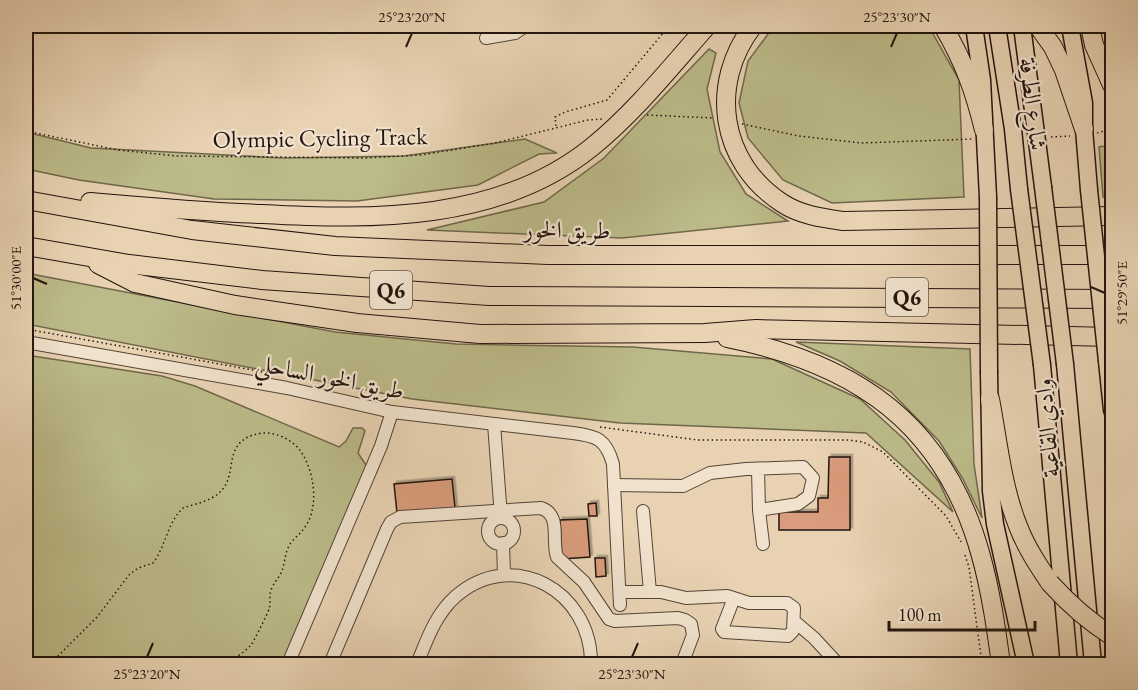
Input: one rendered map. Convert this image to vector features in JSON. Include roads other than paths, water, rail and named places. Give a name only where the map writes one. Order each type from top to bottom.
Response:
[{"type":"highway","points":[[59,207],[89,201],[181,210],[351,218],[408,215],[478,203],[540,181],[590,148],[634,109],[707,26]]},
{"type":"highway","points":[[753,26],[741,40],[729,68],[725,98],[728,128],[739,158],[758,184],[782,204],[812,216],[843,221],[1113,216]]},
{"type":"highway","points":[[943,26],[960,55],[973,87],[981,135]]},
{"type":"highway","points":[[1038,26],[1053,47],[1064,70],[1080,132]]},
{"type":"highway","points":[[1090,26],[1094,45],[1113,84]]},
{"type":"highway","name":"طريق الخور","points":[[26,200],[192,230],[347,246],[548,255],[1113,255]]},
{"type":"highway","name":"Q6","points":[[26,246],[129,264],[262,280],[489,296],[1113,299]]},
{"type":"highway","points":[[82,256],[135,283],[236,305],[357,323],[480,334],[705,333],[756,329],[1113,337]]},
{"type":"highway","points":[[705,333],[766,346],[837,373],[880,399],[917,432],[947,473],[966,513],[981,555],[992,599],[1001,664]]},
{"type":"highway","points":[[990,399],[1008,494],[1014,516],[1032,556],[1050,583],[1072,606],[1097,627],[1113,636]]},
{"type":"main road","points":[[974,26],[982,80],[981,135],[988,197],[992,491],[995,524],[1026,664]]},
{"type":"main road","name":"شارع الطرفة","points":[[997,26],[1013,129],[1019,189]]},
{"type":"main road","name":"شارع الطرفة","points":[[1022,26],[1043,187]]},
{"type":"main road","points":[[1070,26],[1083,93],[1080,132],[1089,190],[1113,410]]},
{"type":"main road","name":"وادي القاعية","points":[[1043,187],[1065,364],[1093,664]]},
{"type":"main road","name":"وادي القاعية","points":[[1019,189],[1042,365],[1070,664]]},
{"type":"street","points":[[486,38],[515,33],[525,26]]},
{"type":"street","name":"طريق الخور الساحلي","points":[[26,342],[287,388],[392,412],[586,435],[604,443],[609,450],[613,464],[614,485]]},
{"type":"street","points":[[288,664],[381,446],[392,412]]},
{"type":"street","points":[[494,424],[501,515],[511,523],[514,531],[511,539],[503,543],[495,542],[489,535],[492,523],[501,515]]},
{"type":"street","points":[[734,598],[722,629],[727,633],[788,636],[793,631],[794,608],[791,604],[749,603],[734,598],[686,598],[669,593],[650,592],[620,598],[614,485],[683,486],[710,473],[803,467],[813,478],[809,496],[798,504],[759,510]]},
{"type":"street","points":[[758,469],[763,544]]},
{"type":"street","points":[[330,664],[391,522],[400,517],[501,515],[541,508],[550,513],[554,521],[557,557],[584,582],[609,619],[615,621],[678,618],[693,627],[693,635],[682,664]]},
{"type":"street","points":[[643,511],[650,592]]},
{"type":"street","points":[[503,543],[504,575]]},
{"type":"street","points":[[417,664],[435,622],[448,603],[474,583],[504,575],[533,580],[565,596],[583,623],[590,643],[591,664]]},
{"type":"street","points":[[794,621],[814,638],[838,664]]}]
